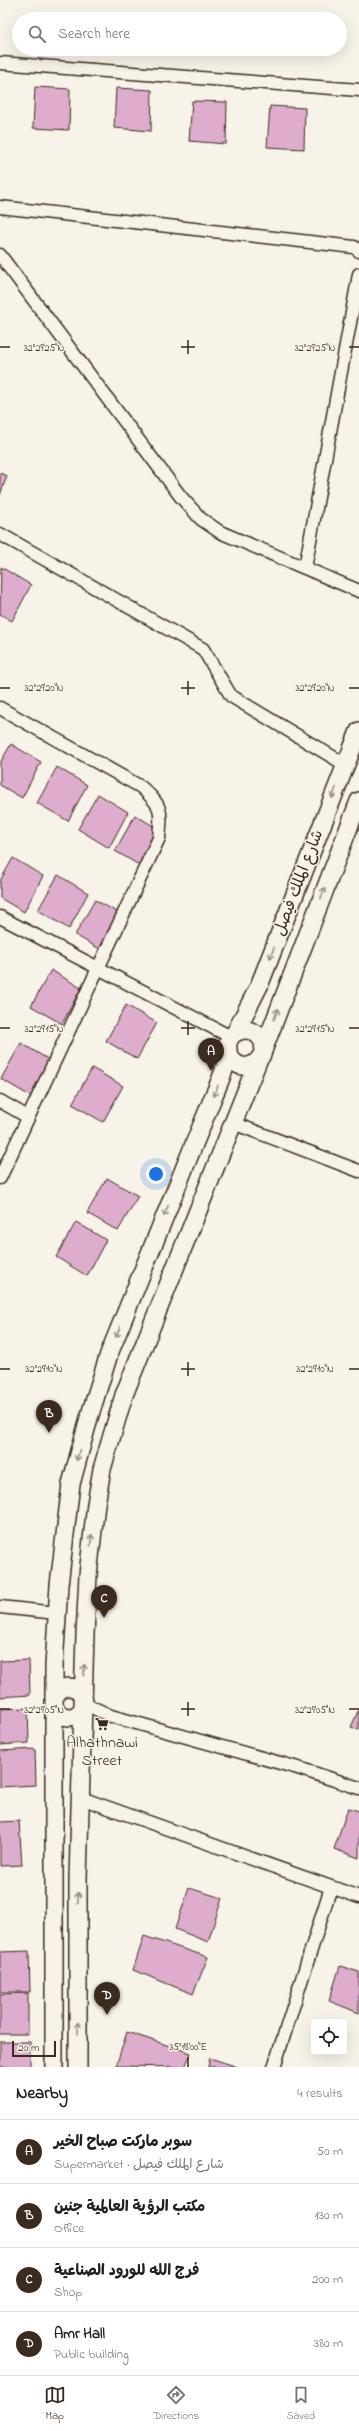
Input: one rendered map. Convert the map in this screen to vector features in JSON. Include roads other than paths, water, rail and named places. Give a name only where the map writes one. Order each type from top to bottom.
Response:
[{"type":"main road","name":"شارع الملك فيصل","points":[[233,1035],[259,986],[359,731]]},
{"type":"main road","name":"شارع الملك فيصل","points":[[78,2067],[77,1967],[83,1703],[88,1575],[94,1517],[102,1469],[124,1395],[261,1056],[359,801]]},
{"type":"main road","points":[[54,2067],[54,1700],[57,1613],[71,1484],[89,1418],[109,1354],[214,1095],[228,1054],[227,1048],[233,1035],[246,1030],[257,1034],[261,1039],[261,1056],[253,1064],[241,1066],[235,1063],[228,1054]]},
{"type":"main road","points":[[54,1700],[58,1691],[67,1687],[77,1690],[83,1703]]},
{"type":"street","points":[[0,63],[359,90]]},
{"type":"street","points":[[0,207],[354,247],[359,251]]},
{"type":"street","points":[[0,255],[176,490],[201,519],[220,532],[359,592]]},
{"type":"street","points":[[305,568],[359,274]]},
{"type":"street","points":[[0,534],[203,649],[231,696],[346,764]]},
{"type":"street","points":[[0,708],[141,787],[158,802],[161,821],[159,838],[0,1178]]},
{"type":"street","points":[[0,917],[98,969],[233,1035]]},
{"type":"street","points":[[0,1102],[28,1117]]},
{"type":"street","points":[[233,1123],[359,1171]]},
{"type":"street","points":[[0,1607],[57,1613]]},
{"type":"street","points":[[83,1703],[111,1716],[298,1768],[359,1788]]},
{"type":"street","points":[[81,1798],[359,1897]]},
{"type":"street","points":[[274,2067],[331,1887]]},
{"type":"place","name":"سوبر ماركت صباح الخير","points":[[211,1071]]},
{"type":"place","name":"مكتب الرؤية العالمية جنين","points":[[49,1433]]},
{"type":"place","name":"فرج الله للورود الصناعية","points":[[104,1618]]},
{"type":"place","name":"Alhathnawi Street","points":[[102,1724]]},
{"type":"place","name":"Amr Hall","points":[[107,2015]]}]
